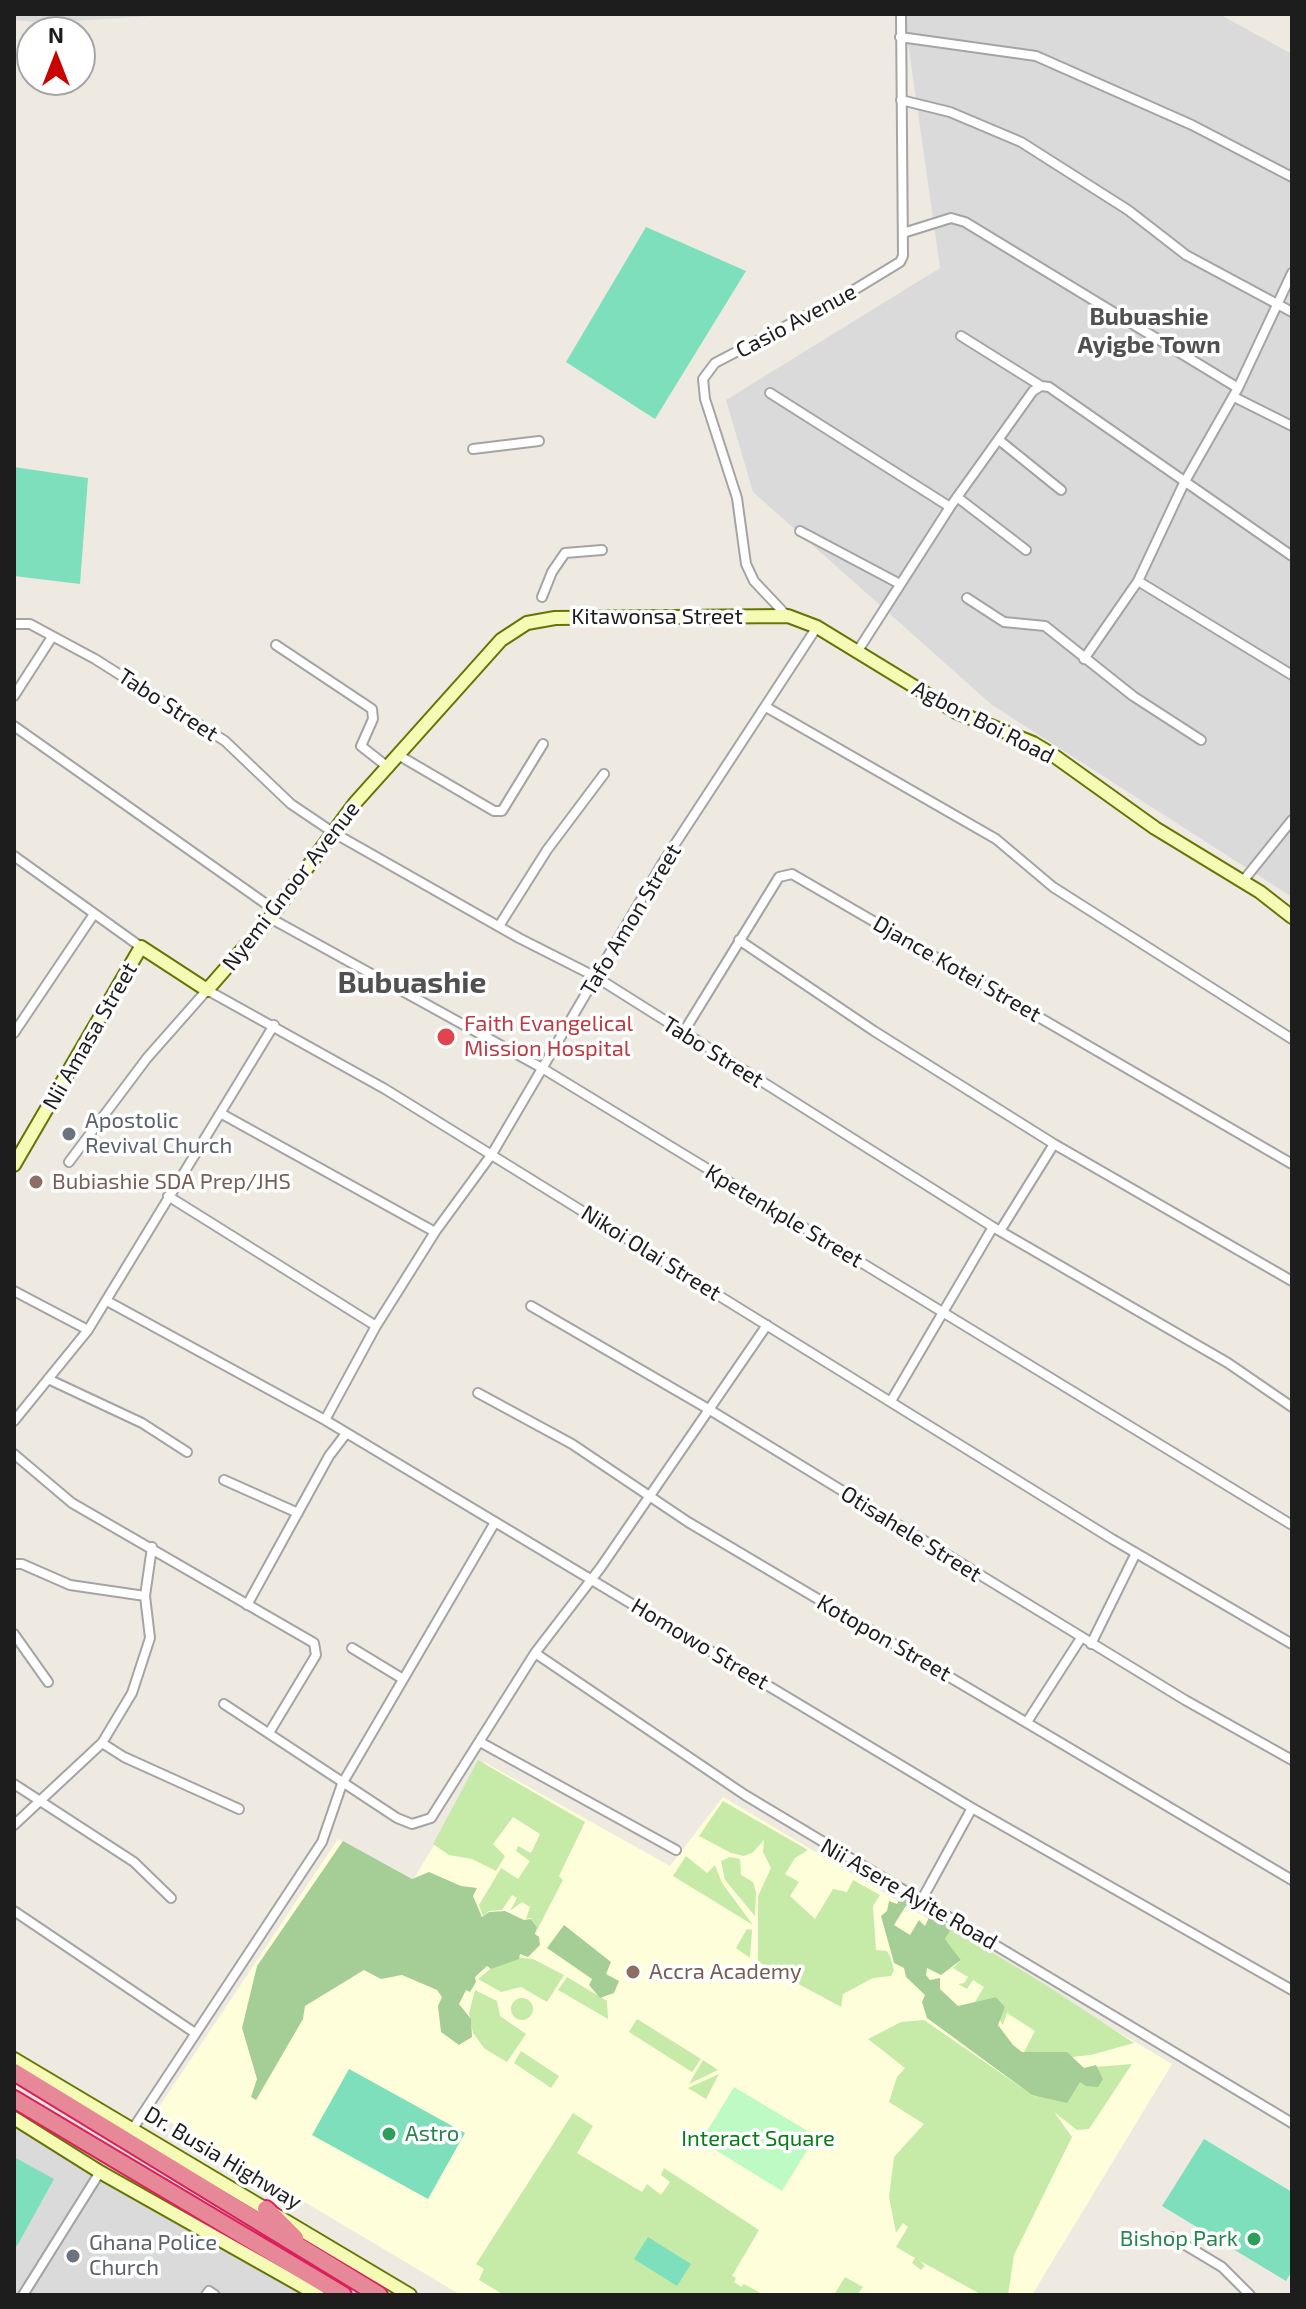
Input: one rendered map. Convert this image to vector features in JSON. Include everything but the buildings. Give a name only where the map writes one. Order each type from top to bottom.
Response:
[{"type":"highway","name":"Dr. Busia Highway","points":[[14,2072],[379,2295]]},
{"type":"highway","points":[[14,2099],[343,2295]]},
{"type":"highway","points":[[266,2209],[313,2256]]},
{"type":"street","name":"Casio Avenue","points":[[788,616],[754,581],[746,564],[737,498],[705,399],[703,379],[715,363],[890,270],[903,256],[901,14]]},
{"type":"street","points":[[900,37],[1036,56],[1192,125],[1292,177]]},
{"type":"street","points":[[901,100],[950,112],[1021,142],[1128,210],[1186,255],[1292,312]]},
{"type":"street","points":[[903,233],[951,218],[965,222],[1238,388]]},
{"type":"street","points":[[1084,659],[1138,581],[1184,483],[1234,397],[1292,273]]},
{"type":"street","points":[[961,336],[1041,386],[1049,387],[1292,556]]},
{"type":"street","points":[[857,652],[898,583],[950,507],[1041,386]]},
{"type":"street","points":[[770,393],[950,507]]},
{"type":"street","points":[[1234,397],[1292,426]]},
{"type":"street","points":[[999,440],[1061,490]]},
{"type":"street","points":[[473,449],[539,441]]},
{"type":"street","points":[[957,497],[1026,550]]},
{"type":"street","points":[[800,531],[898,583]]},
{"type":"street","points":[[542,597],[552,572],[565,553],[602,550]]},
{"type":"street","points":[[1138,581],[1292,675]]},
{"type":"street","points":[[967,598],[1004,622],[1045,626],[1084,659],[1201,740]]},
{"type":"street","name":"Kitawonsa Street","points":[[527,623],[555,618],[788,616]]},
{"type":"street","name":"Agbon Boi Road","points":[[788,616],[817,627],[956,712],[1033,743],[1155,828],[1243,881],[1292,917]]},
{"type":"street","name":"Nyemi Gnoor Avenue","points":[[69,1162],[147,1058],[273,914],[355,803],[501,640],[527,623]]},
{"type":"street","name":"Tabo Street","points":[[14,624],[30,624],[95,659],[225,741],[291,804],[334,833],[596,977],[997,1229],[1228,1363],[1292,1407]]},
{"type":"street","name":"Tafo Amon Street","points":[[325,1420],[376,1326],[435,1232],[492,1154],[662,864],[817,627]]},
{"type":"street","points":[[14,696],[52,637]]},
{"type":"street","points":[[276,645],[372,709],[373,719],[361,746],[389,768]]},
{"type":"street","points":[[766,707],[996,839],[1053,887],[1292,1039]]},
{"type":"street","name":"Kpetenkple Street","points":[[14,726],[273,914],[542,1068],[1292,1525]]},
{"type":"street","points":[[400,756],[494,811],[502,811],[543,744]]},
{"type":"street","points":[[499,926],[547,850],[604,774]]},
{"type":"street","points":[[1243,881],[1292,820]]},
{"type":"street","name":"Nikoi Olai Street","points":[[14,856],[207,990],[274,1025],[492,1154],[1136,1553],[1292,1644]]},
{"type":"street","name":"Djance Kotei Street","points":[[683,1033],[779,877],[797,876],[1292,1164]]},
{"type":"street","points":[[14,1033],[94,914]]},
{"type":"street","points":[[739,940],[874,1031],[1054,1144],[1292,1281]]},
{"type":"street","name":"Nii Amasa Street","points":[[14,1165],[141,947]]},
{"type":"street","points":[[14,1421],[88,1330],[274,1025]]},
{"type":"street","points":[[222,1114],[435,1232]]},
{"type":"street","points":[[891,1401],[997,1229],[1054,1144]]},
{"type":"street","points":[[168,1196],[376,1326]]},
{"type":"street","points":[[14,1291],[88,1330]]},
{"type":"street","name":"Homowo Street","points":[[107,1301],[325,1420],[345,1435],[972,1808],[1292,1990]]},
{"type":"street","name":"Otisahele Street","points":[[531,1306],[710,1410],[1091,1644],[1292,1760]]},
{"type":"street","points":[[224,1704],[397,1818],[412,1824],[434,1816],[535,1653],[652,1495],[767,1325]]},
{"type":"street","points":[[48,1379],[142,1423],[187,1452]]},
{"type":"street","name":"Kotopon Street","points":[[478,1393],[572,1444],[688,1522],[1292,1880]]},
{"type":"street","points":[[247,1605],[329,1456],[345,1435]]},
{"type":"street","points":[[14,1454],[72,1503],[314,1643],[316,1655],[269,1733]]},
{"type":"street","points":[[224,1480],[298,1513]]},
{"type":"street","points":[[132,2130],[322,1842],[342,1784],[494,1524]]},
{"type":"street","points":[[14,1825],[102,1743],[142,1668],[150,1638],[145,1596],[152,1547]]},
{"type":"street","points":[[1091,1644],[1136,1553]]},
{"type":"street","points":[[14,1564],[22,1564],[70,1585],[145,1596]]},
{"type":"street","points":[[14,1634],[48,1682]]},
{"type":"street","points":[[1027,1722],[1081,1638]]},
{"type":"street","points":[[352,1648],[403,1679]]},
{"type":"street","name":"Nii Asere Ayite Road","points":[[535,1653],[745,1795],[1292,2123]]},
{"type":"street","points":[[480,1742],[676,1850]]},
{"type":"street","points":[[102,1743],[124,1757],[239,1809]]},
{"type":"street","points":[[14,1784],[134,1862],[171,1898]]},
{"type":"street","points":[[921,1901],[972,1808]]},
{"type":"street","points":[[14,1911],[195,2033]]},
{"type":"street","name":"Dr. Busia Highway","points":[[14,2059],[410,2295]]},
{"type":"street","points":[[14,2118],[100,2172],[318,2295]]},
{"type":"street","points":[[23,2295],[100,2172]]},
{"type":"street","points":[[1172,2237],[1229,2272],[1250,2295]]},
{"type":"street","points":[[206,2295],[209,2291],[215,2295]]},
{"type":"shaded area","points":[[14,14],[181,14],[96,20],[96,16],[16,16],[14,20]]},
{"type":"shaded area","points":[[904,14],[1219,14],[1292,54],[1292,897],[992,705],[753,492],[726,400],[940,268]]},
{"type":"shaded area","name":"Accra Academy","points":[[484,1762],[670,1866],[723,1797],[1172,2064],[1032,2295],[461,2295],[155,2113],[338,1839],[413,1880]]},
{"type":"shaded area","points":[[14,2124],[174,2218],[305,2295],[14,2295]]},
{"type":"green space","points":[[646,227],[746,271],[655,419],[566,362]]},
{"type":"green space","points":[[14,467],[88,478],[80,584],[14,576]]},
{"type":"green space","points":[[478,1760],[585,1822],[559,1876],[563,1880],[535,1934],[537,1927],[531,1918],[526,1919],[530,1907],[522,1902],[510,1911],[517,1898],[512,1895],[502,1910],[489,1911],[483,1916],[479,1905],[501,1868],[518,1879],[530,1861],[516,1851],[518,1846],[531,1853],[540,1834],[513,1817],[493,1844],[505,1856],[496,1871],[472,1859],[449,1855],[433,1844]]},
{"type":"green space","points":[[723,1801],[808,1850],[795,1858],[785,1874],[799,1882],[790,1896],[815,1919],[833,1889],[847,1892],[853,1880],[880,1895],[873,1906],[876,1950],[887,1951],[890,1956],[894,1970],[891,1976],[873,1978],[843,1994],[841,2007],[758,1962],[758,1896],[771,1868],[763,1852],[764,1840],[752,1853],[744,1856],[731,1853],[699,1836]]},
{"type":"green space","points":[[343,1841],[412,1879],[429,1872],[461,1886],[477,1888],[473,1896],[482,1917],[489,1912],[505,1911],[524,1920],[531,1919],[537,1927],[535,1934],[539,1937],[540,1945],[528,1957],[520,1954],[519,1959],[491,1969],[487,1966],[475,1977],[476,1982],[470,1992],[466,1990],[459,2004],[471,2019],[472,2037],[459,2045],[441,2032],[438,2006],[442,1997],[437,1990],[402,1975],[381,1979],[364,1970],[305,2006],[303,2019],[256,2100],[251,2097],[257,2079],[242,2028],[257,1966]]},
{"type":"green space","points":[[686,1856],[707,1873],[715,1865],[722,1883],[753,1925],[673,1876]]},
{"type":"green space","points":[[730,1857],[740,1859],[741,1875],[753,1882],[756,1892],[755,1916],[725,1880],[721,1861]]},
{"type":"green space","points":[[902,1896],[909,1901],[894,1925],[910,1935],[919,1920],[925,1926],[930,1915],[952,1928],[945,1939],[961,1960],[941,1975],[927,1968],[926,1975],[930,1980],[940,1978],[940,1989],[958,2006],[996,1997],[1005,2007],[998,2025],[1013,2045],[1022,2052],[1067,2052],[1084,2068],[1096,2065],[1103,2079],[1098,2087],[1080,2082],[1067,2103],[1032,2095],[927,2018],[922,2002],[925,1995],[906,1977],[904,1968],[894,1963],[881,1916],[887,1911],[889,1901],[897,1904]]},
{"type":"green space","points":[[564,1925],[611,1962],[606,1974],[619,1981],[614,1993],[600,1998],[589,1985],[592,1979],[547,1948]]},
{"type":"green space","points":[[952,1928],[1134,2043],[1091,2055],[1033,2061],[1022,2056],[1035,2031],[1007,2013],[1003,2025],[999,2019],[1005,2007],[996,1997],[975,2002],[984,1987],[973,1980],[967,1989],[958,1984],[964,1983],[968,1977],[953,1968],[961,1960],[945,1939]]},
{"type":"green space","points":[[747,1929],[752,1930],[750,1958],[736,1948]]},
{"type":"green space","points":[[514,1957],[533,1959],[564,1975],[547,2002],[521,1987],[501,1992],[478,1979],[495,1965]]},
{"type":"green space","points":[[567,1977],[607,2001],[608,2019],[558,1990]]},
{"type":"green space","points":[[475,1990],[497,2001],[500,2016],[526,2034],[507,2062],[485,2049],[473,2033],[469,2013]]},
{"type":"green space","points":[[522,1998],[530,2001],[533,2009],[530,2017],[522,2020],[514,2017],[511,2009],[514,2001]]},
{"type":"green space","points":[[637,2019],[701,2059],[692,2072],[629,2032]]},
{"type":"green space","points":[[924,2020],[1038,2099],[1008,2074],[1132,2064],[1089,2129],[1077,2130],[1054,2112],[1072,2137],[1014,2255],[1008,2295],[982,2295],[920,2261],[925,2266],[921,2270],[912,2263],[915,2258],[896,2247],[908,2227],[903,2223],[896,2233],[889,2197],[894,2157],[924,2124],[889,2102],[897,2077],[905,2068],[868,2039],[901,2022]]},
{"type":"green space","points":[[521,2051],[559,2076],[551,2088],[514,2063]]},
{"type":"green space","points":[[703,2060],[718,2070],[689,2084]]},
{"type":"green space","name":"Astro","points":[[349,2069],[465,2133],[428,2199],[312,2135]]},
{"type":"green space","points":[[719,2074],[706,2099],[688,2088]]},
{"type":"green space","name":"Interact Square","points":[[734,2087],[816,2136],[782,2191],[701,2141]]},
{"type":"green space","points":[[573,2113],[593,2126],[577,2153],[642,2192],[647,2184],[661,2195],[670,2182],[661,2175],[664,2168],[759,2230],[732,2276],[741,2287],[744,2284],[764,2295],[504,2295],[479,2280],[484,2269],[476,2264]]},
{"type":"green space","name":"Bishop Park","points":[[1204,2139],[1292,2192],[1292,2271],[1286,2281],[1162,2206]]},
{"type":"green space","points":[[14,2157],[54,2179],[17,2246],[14,2244]]},
{"type":"green space","points":[[648,2237],[691,2264],[677,2286],[634,2259]]},
{"type":"green space","points":[[845,2277],[863,2287],[857,2295],[834,2295]]},
{"type":"place","name":"Faith Evangelical Mission Hospital","points":[[446,1037]]},
{"type":"place","name":"Apostolic Revival Church","points":[[69,1134]]},
{"type":"place","name":"Bubiashie SDA Prep/JHS","points":[[36,1182]]},
{"type":"place","name":"Accra Academy","points":[[633,1972]]},
{"type":"place","name":"Astro","points":[[389,2134]]},
{"type":"place","name":"Bishop Park","points":[[1254,2239]]},
{"type":"place","name":"Ghana Police Church","points":[[73,2256]]},
{"type":"district","name":"Bubuashie Ayigbe Town","points":[[1149,331]]},
{"type":"district","name":"Bubuashie","points":[[412,983]]}]
